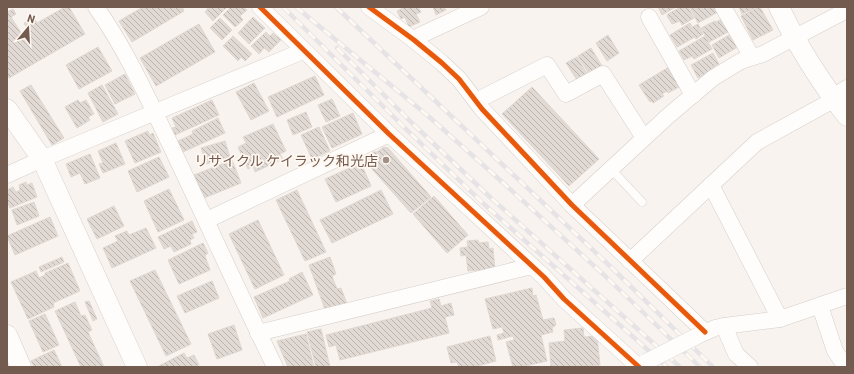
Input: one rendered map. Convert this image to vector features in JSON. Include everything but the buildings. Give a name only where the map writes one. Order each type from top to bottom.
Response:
[{"type":"street","points":[[96,7],[130,62],[207,220],[275,367]]},
{"type":"street","points":[[260,7],[389,134],[544,277],[564,299],[636,365],[715,328],[780,320],[847,296]]},
{"type":"street","points":[[369,7],[414,40],[453,74],[482,109],[572,204],[702,334]]},
{"type":"street","points":[[414,40],[419,36],[481,7]]},
{"type":"street","points":[[723,7],[752,57]]},
{"type":"street","points":[[779,7],[795,38],[840,93],[847,116]]},
{"type":"street","points":[[572,204],[644,138],[713,78],[741,61],[763,54],[847,10]]},
{"type":"street","points":[[649,17],[693,95]]},
{"type":"street","points":[[7,175],[42,159],[303,51]]},
{"type":"street","points":[[476,100],[547,65],[566,94],[603,74],[644,138]]},
{"type":"street","points":[[630,261],[758,142],[826,104],[840,93]]},
{"type":"street","points":[[7,108],[42,159],[138,367]]},
{"type":"street","points":[[207,220],[389,134]]},
{"type":"street","points":[[711,185],[780,320]]},
{"type":"street","points":[[258,333],[532,266]]},
{"type":"street","points":[[820,306],[835,352],[846,367]]},
{"type":"street","points":[[724,326],[736,354],[750,367]]},
{"type":"street","points":[[7,335],[21,367]]},
{"type":"lane","points":[[611,169],[642,202]]},
{"type":"railway","points":[[283,7],[485,205],[667,367]]},
{"type":"railway","points":[[296,7],[427,115],[500,180],[603,274],[700,367]]},
{"type":"railway","points":[[336,7],[613,269],[713,367]]},
{"type":"railway","points":[[337,48],[414,125],[491,198],[680,367]]},
{"type":"cycle path","points":[[260,7],[389,134],[544,277],[564,299],[639,367]]},
{"type":"cycle path","points":[[369,7],[414,40],[459,79],[482,109],[572,205],[705,332]]},
{"type":"place","name":"リサイクル ケイラック和光店","points":[[386,160]]}]
